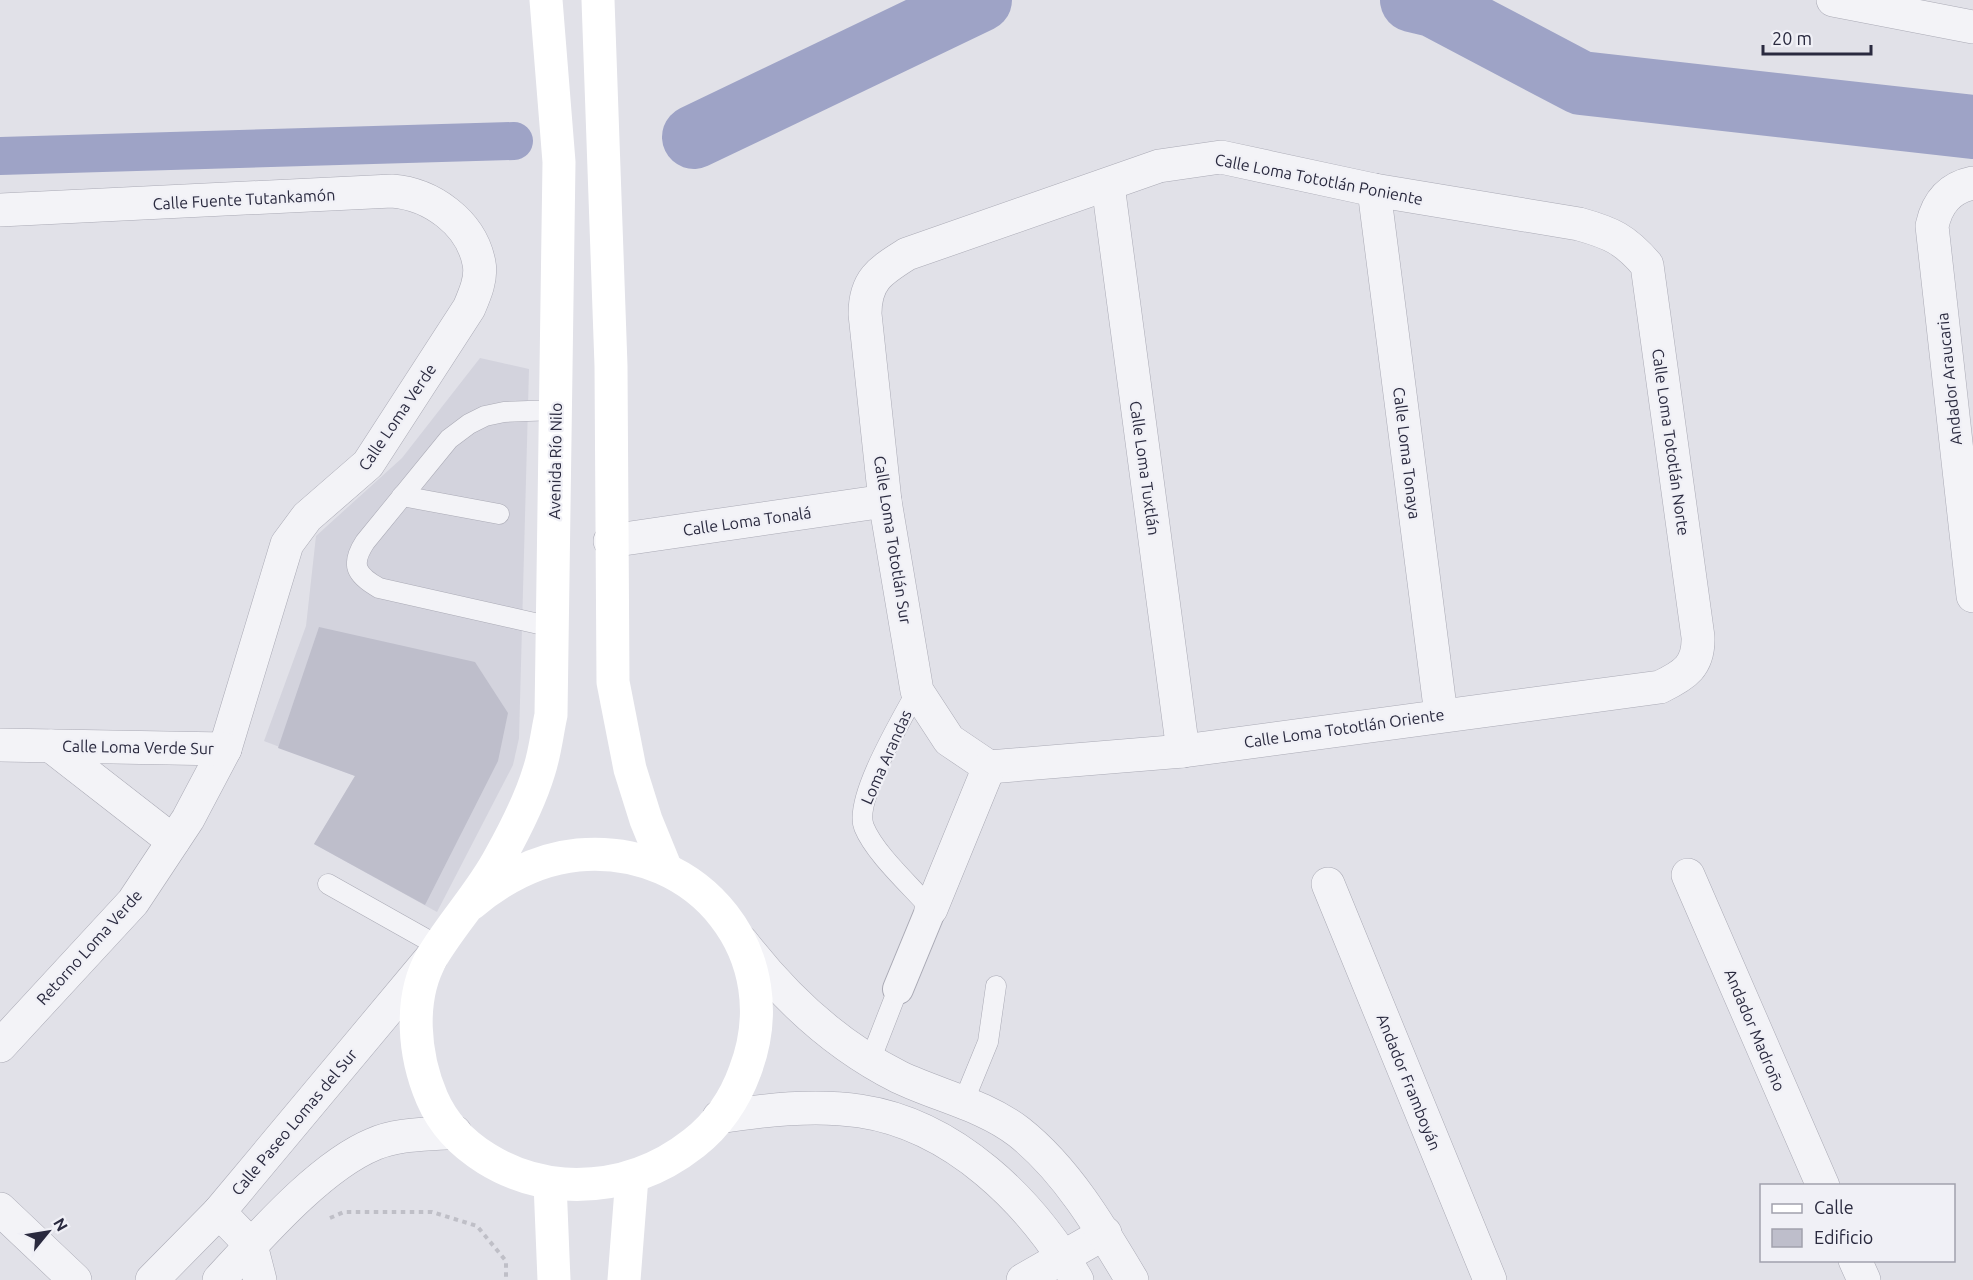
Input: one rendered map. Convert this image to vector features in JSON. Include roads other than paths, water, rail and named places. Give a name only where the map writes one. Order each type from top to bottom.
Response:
[{"type":"main road","name":"Avenida Río Nilo","points":[[471,904],[513,833],[540,769],[551,715],[559,162],[546,0]]},
{"type":"main road","points":[[598,0],[611,366],[610,541],[613,682],[620,726],[646,820],[666,869]]},
{"type":"main road","points":[[576,855],[623,856],[666,869],[689,882],[727,918],[750,964],[756,989],[756,1034],[743,1078],[719,1117],[680,1154],[632,1177],[591,1185],[550,1183],[523,1176],[498,1165],[475,1150],[455,1132],[431,1094],[421,1068],[416,1032],[420,994],[436,952],[471,904],[509,876],[553,859],[576,855]]},
{"type":"main road","points":[[625,1280],[632,1177]]},
{"type":"main road","points":[[550,1183],[552,1277]]},
{"type":"street","points":[[1833,0],[1973,27]]},
{"type":"street","name":"Calle Loma Tototlán Poniente","points":[[870,283],[886,266],[907,254],[1159,166],[1221,157],[1374,190],[1579,224],[1612,233]]},
{"type":"street","name":"Andador Araucaria","points":[[1973,183],[1956,187],[1943,198],[1935,211],[1932,226],[1973,596]]},
{"type":"street","name":"Calle Loma Tuxtlán","points":[[1108,185],[1183,751]]},
{"type":"street","name":"Calle Loma Tonaya","points":[[1374,190],[1441,715]]},
{"type":"street","name":"Calle Fuente Tutankamón","points":[[0,210],[392,191],[413,192],[453,217],[471,238]]},
{"type":"street","name":"Calle Loma Tototlán Norte","points":[[1612,233],[1633,248],[1647,265],[1698,637],[1698,654],[1692,665]]},
{"type":"street","name":"Calle Loma Verde","points":[[225,749],[287,544],[307,518],[368,464],[469,308],[477,287],[479,264],[471,238]]},
{"type":"street","name":"Calle Loma Tototlán Sur","points":[[870,283],[865,298],[865,314],[885,501],[917,691],[950,740],[989,767]]},
{"type":"street","name":"Calle Loma Tonalá","points":[[610,541],[885,501]]},
{"type":"street","name":"Calle Loma Tototlán Oriente","points":[[989,767],[1183,751],[1660,687],[1677,678],[1692,665]]},
{"type":"street","name":"Calle Loma Verde Sur","points":[[0,745],[225,749]]},
{"type":"street","name":"Calle Loma Verde Sur","points":[[51,746],[173,841]]},
{"type":"street","name":"Retorno Loma Verde","points":[[0,1046],[133,902],[173,841],[225,749]]},
{"type":"street","points":[[898,989],[989,767]]},
{"type":"street","name":"Andador Madroño","points":[[1688,875],[1823,1184]]},
{"type":"street","name":"Andador Framboyán","points":[[1328,884],[1490,1280]]},
{"type":"street","points":[[740,940],[767,975],[798,1007],[832,1036],[900,1077],[996,1116],[1037,1147],[1105,1233],[1132,1280]]},
{"type":"street","name":"Calle Paseo Lomas del Sur","points":[[152,1280],[219,1212],[436,952]]},
{"type":"street","points":[[719,1117],[755,1111],[827,1108],[861,1111],[895,1119],[929,1132],[991,1174],[1039,1225],[1070,1269]]},
{"type":"street","points":[[219,1280],[251,1245],[332,1166],[374,1143],[417,1134],[455,1132]]},
{"type":"street","points":[[0,1209],[75,1280]]},
{"type":"street","points":[[219,1212],[251,1245],[260,1280]]},
{"type":"street","points":[[1023,1280],[1070,1269],[1105,1233]]},
{"type":"street","points":[[1856,1262],[1864,1280]]},
{"type":"lane","points":[[552,627],[379,588],[364,580],[356,569],[357,554],[449,439],[469,424],[485,416],[504,412],[556,410]]},
{"type":"lane","points":[[402,496],[499,514]]},
{"type":"lane","name":"Loma Arandas","points":[[917,691],[877,769],[861,809],[869,838],[931,909]]},
{"type":"lane","points":[[328,884],[436,952]]},
{"type":"lane","points":[[963,1103],[988,1042],[996,986]]},
{"type":"lane","points":[[870,1061],[898,989]]},
{"type":"waterway","points":[[694,137],[980,0]]},
{"type":"waterway","points":[[1412,0],[1433,5],[1581,83],[1973,127]]},
{"type":"waterway","points":[[0,156],[514,141]]}]
